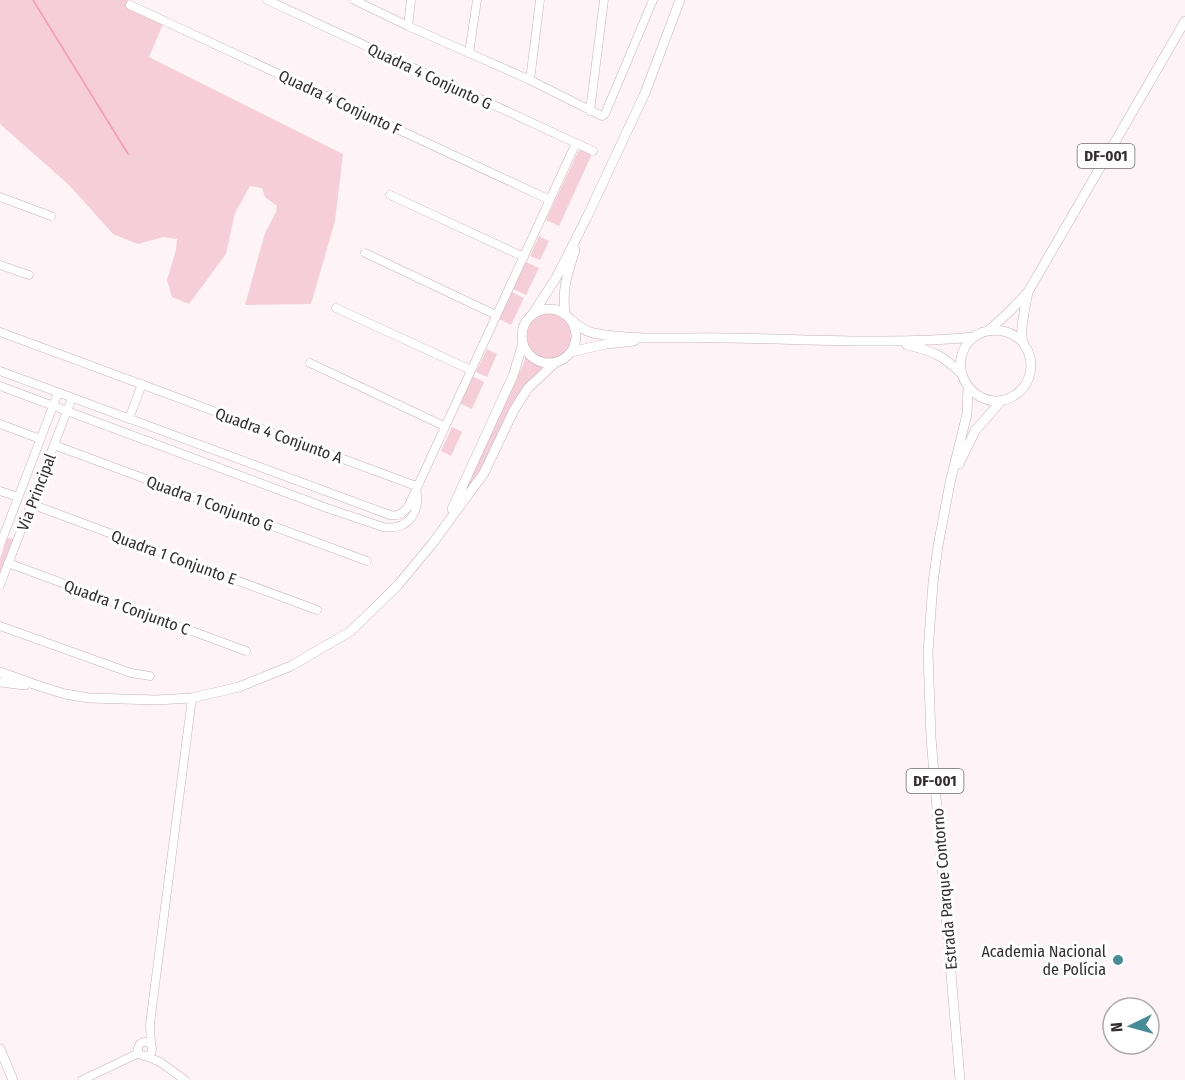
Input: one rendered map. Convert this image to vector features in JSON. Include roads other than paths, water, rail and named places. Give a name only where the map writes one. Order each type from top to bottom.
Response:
[{"type":"main road","points":[[556,362],[548,363],[532,357],[523,343],[523,328],[556,278],[586,219],[645,93],[680,0]]},
{"type":"main road","name":"DF-001","points":[[974,337],[989,330],[1028,292],[1185,21]]},
{"type":"main road","points":[[571,352],[576,339],[573,325],[567,317],[563,290],[586,219]]},
{"type":"main road","name":"DF-001","points":[[950,483],[975,431],[1002,400],[1017,394],[1028,381],[1031,365],[1023,342],[1023,319],[1028,292]]},
{"type":"main road","points":[[532,315],[548,309],[557,310],[591,333],[657,338],[893,342],[974,337]]},
{"type":"main road","points":[[989,330],[1004,330],[1023,342]]},
{"type":"main road","points":[[962,374],[961,358],[968,343],[974,337]]},
{"type":"main road","points":[[0,672],[65,694],[89,698],[156,700],[192,698],[240,687],[291,666],[351,631],[398,585],[432,544],[484,473],[519,401],[528,388],[556,362],[571,352],[606,344],[657,338]]},
{"type":"main road","points":[[893,342],[938,354],[962,374]]},
{"type":"main road","points":[[446,524],[513,376],[523,343]]},
{"type":"main road","name":"DF-001","points":[[950,483],[967,414],[968,387],[962,374]]},
{"type":"main road","points":[[968,387],[974,394],[983,398],[992,401],[1002,400]]},
{"type":"main road","name":"Estrada Parque Contorno","points":[[950,483],[933,583],[928,673],[931,738],[960,1080]]},
{"type":"main road","points":[[0,681],[39,686]]},
{"type":"main road","points":[[0,1048],[13,1080]]},
{"type":"street","name":"Quadra 4 Conjunto G","points":[[267,0],[593,151]]},
{"type":"street","points":[[354,0],[530,80],[602,116],[605,114],[653,0]]},
{"type":"street","points":[[408,26],[411,0]]},
{"type":"street","points":[[469,52],[477,0]]},
{"type":"street","points":[[530,80],[540,0]]},
{"type":"street","points":[[590,111],[604,0]]},
{"type":"street","name":"Quadra 4 Conjunto F","points":[[130,5],[550,200]]},
{"type":"street","points":[[0,371],[331,495],[393,516],[399,514],[406,509],[576,143]]},
{"type":"street","points":[[390,195],[524,257]]},
{"type":"street","points":[[0,197],[51,216]]},
{"type":"street","points":[[365,253],[496,315]]},
{"type":"street","points":[[0,265],[28,275]]},
{"type":"street","points":[[336,308],[471,370]]},
{"type":"street","name":"Quadra 4 Conjunto A","points":[[0,332],[416,486]]},
{"type":"street","points":[[310,363],[444,426]]},
{"type":"street","points":[[129,419],[142,384]]},
{"type":"street","points":[[0,386],[377,525],[397,527],[414,514],[418,502],[416,486]]},
{"type":"street","name":"Via Principal","points":[[0,545],[58,393]]},
{"type":"street","name":"Via Principal","points":[[0,585],[72,398]]},
{"type":"street","points":[[48,418],[60,418],[62,423]]},
{"type":"street","points":[[0,424],[40,439]]},
{"type":"street","points":[[139,438],[144,424]]},
{"type":"street","name":"Quadra 1 Conjunto G","points":[[54,445],[367,561]]},
{"type":"street","points":[[22,486],[36,490]]},
{"type":"street","points":[[0,491],[18,497]]},
{"type":"street","points":[[327,508],[331,495]]},
{"type":"street","name":"Quadra 1 Conjunto E","points":[[31,504],[317,610]]},
{"type":"street","points":[[5,532],[18,537]]},
{"type":"street","name":"Quadra 1 Conjunto C","points":[[8,563],[246,651]]},
{"type":"street","points":[[0,626],[131,673],[150,676]]},
{"type":"street","points":[[82,1080],[142,1055],[150,1054],[152,1048],[150,1024],[192,698]]},
{"type":"street","points":[[150,1024],[138,1048],[142,1055],[160,1062],[184,1080]]},
{"type":"street","points":[[140,1044],[147,1042],[160,1062]]},
{"type":"waterway","points":[[33,0],[128,154]]},
{"type":"place","name":"Academia Nacional de Polícia","points":[[1118,960]]}]
